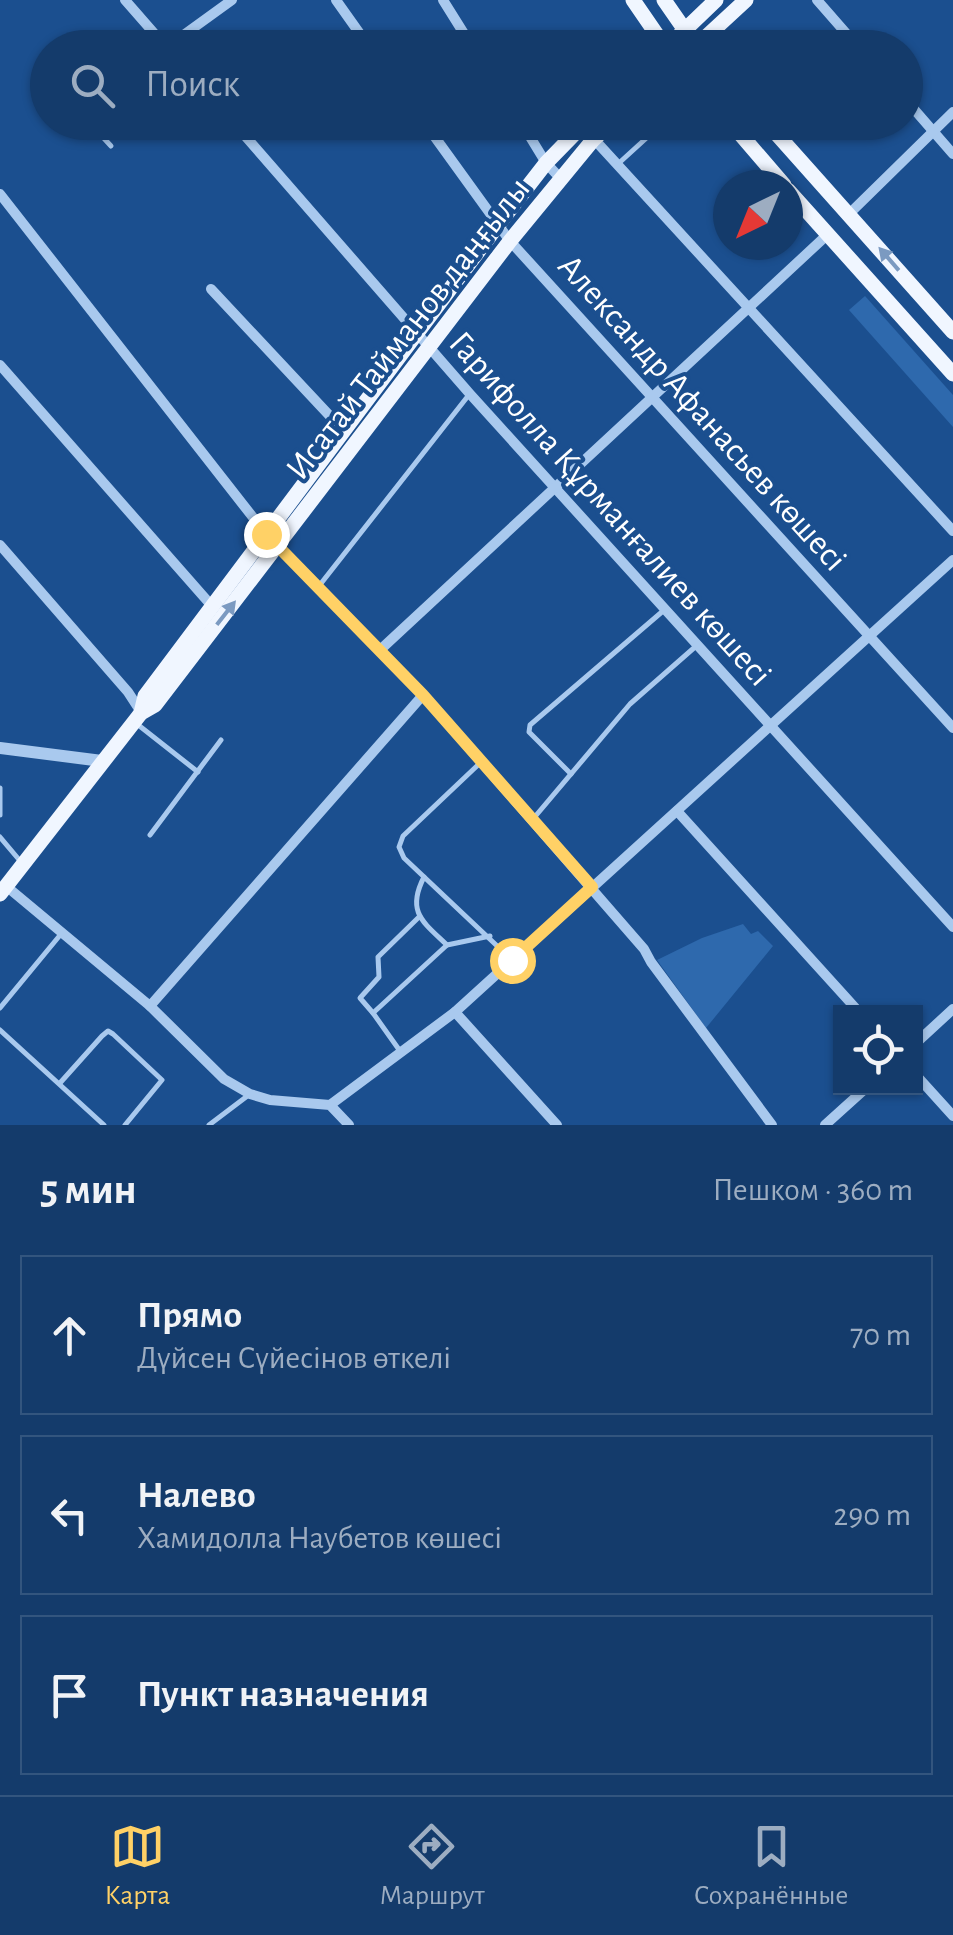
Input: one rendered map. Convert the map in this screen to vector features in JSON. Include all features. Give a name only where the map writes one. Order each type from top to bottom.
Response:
[{"type":"main road","points":[[633,0],[654,30]]},
{"type":"main road","points":[[664,0],[685,30],[716,0]]},
{"type":"main road","points":[[714,30],[746,0]]},
{"type":"main road","name":"Исатай Тайманов даңғылы","points":[[3,890],[102,761],[138,718],[154,706],[272,540],[343,430],[546,163],[568,140]]},
{"type":"main road","name":"Исатай Тайманов даңғылы","points":[[138,718],[145,696],[211,605],[272,540],[430,348],[510,241],[593,140]]},
{"type":"main road","points":[[745,140],[771,170]]},
{"type":"main road","points":[[782,140],[953,332]]},
{"type":"main road","points":[[803,207],[953,374]]},
{"type":"street","points":[[125,0],[151,30]]},
{"type":"street","points":[[191,30],[232,0]]},
{"type":"street","points":[[336,0],[357,30]]},
{"type":"street","points":[[443,0],[462,30]]},
{"type":"street","points":[[818,0],[844,30]]},
{"type":"street","points":[[849,214],[953,112]]},
{"type":"street","points":[[923,120],[953,154]]},
{"type":"street","name":"Гарифолла Құрманғалиев көшесі","points":[[249,140],[470,394],[953,926]]},
{"type":"street","name":"Александр Афанасьев көшесі","points":[[437,140],[510,241],[953,728]]},
{"type":"street","points":[[531,140],[561,178]]},
{"type":"street","points":[[593,140],[953,531]]},
{"type":"street","points":[[0,194],[272,540],[423,695],[644,949],[772,1125]]},
{"type":"street","points":[[380,650],[827,235]]},
{"type":"street","points":[[211,289],[343,430]]},
{"type":"street","points":[[0,365],[211,605]]},
{"type":"street","points":[[0,545],[128,692],[138,718]]},
{"type":"street","points":[[330,1106],[454,1012],[953,560]]},
{"type":"street","points":[[150,1006],[423,695]]},
{"type":"street","points":[[3,745],[102,761]]},
{"type":"street","points":[[677,811],[853,1005]]},
{"type":"street","points":[[3,890],[150,1006],[224,1080],[270,1100],[330,1106],[348,1125]]},
{"type":"street","points":[[923,1037],[953,1010]]},
{"type":"street","points":[[454,1012],[557,1125]]},
{"type":"street","points":[[923,1083],[953,1116]]},
{"type":"street","points":[[825,1125],[858,1095]]},
{"type":"lane","points":[[105,140],[110,146]]},
{"type":"lane","points":[[616,165],[644,140]]},
{"type":"lane","points":[[319,586],[470,394]]},
{"type":"lane","points":[[571,774],[529,732],[530,726],[665,609]]},
{"type":"lane","points":[[533,820],[630,704],[698,645]]},
{"type":"lane","points":[[138,718],[198,772]]},
{"type":"lane","points":[[150,835],[221,740]]},
{"type":"lane","points":[[482,762],[403,836],[399,848],[512,960]]},
{"type":"lane","points":[[0,788],[0,815]]},
{"type":"lane","points":[[0,837],[23,864]]},
{"type":"lane","points":[[424,876],[415,902],[419,917],[447,946]]},
{"type":"lane","points":[[401,1052],[360,998],[379,977],[378,956],[419,917]]},
{"type":"lane","points":[[0,1008],[61,934]]},
{"type":"lane","points":[[373,1013],[447,946],[490,936]]},
{"type":"lane","points":[[0,1030],[104,1125]]},
{"type":"lane","points":[[60,1083],[102,1036],[114,1034],[162,1080],[125,1125]]},
{"type":"lane","points":[[209,1125],[250,1094]]},
{"type":"shaded area","points":[[865,296],[953,395],[953,427],[849,310]]},
{"type":"shaded area","points":[[743,924],[751,934],[758,931],[773,946],[706,1028],[657,960]]},
{"type":"route","points":[[266,534],[423,695],[592,887],[512,960]]}]
